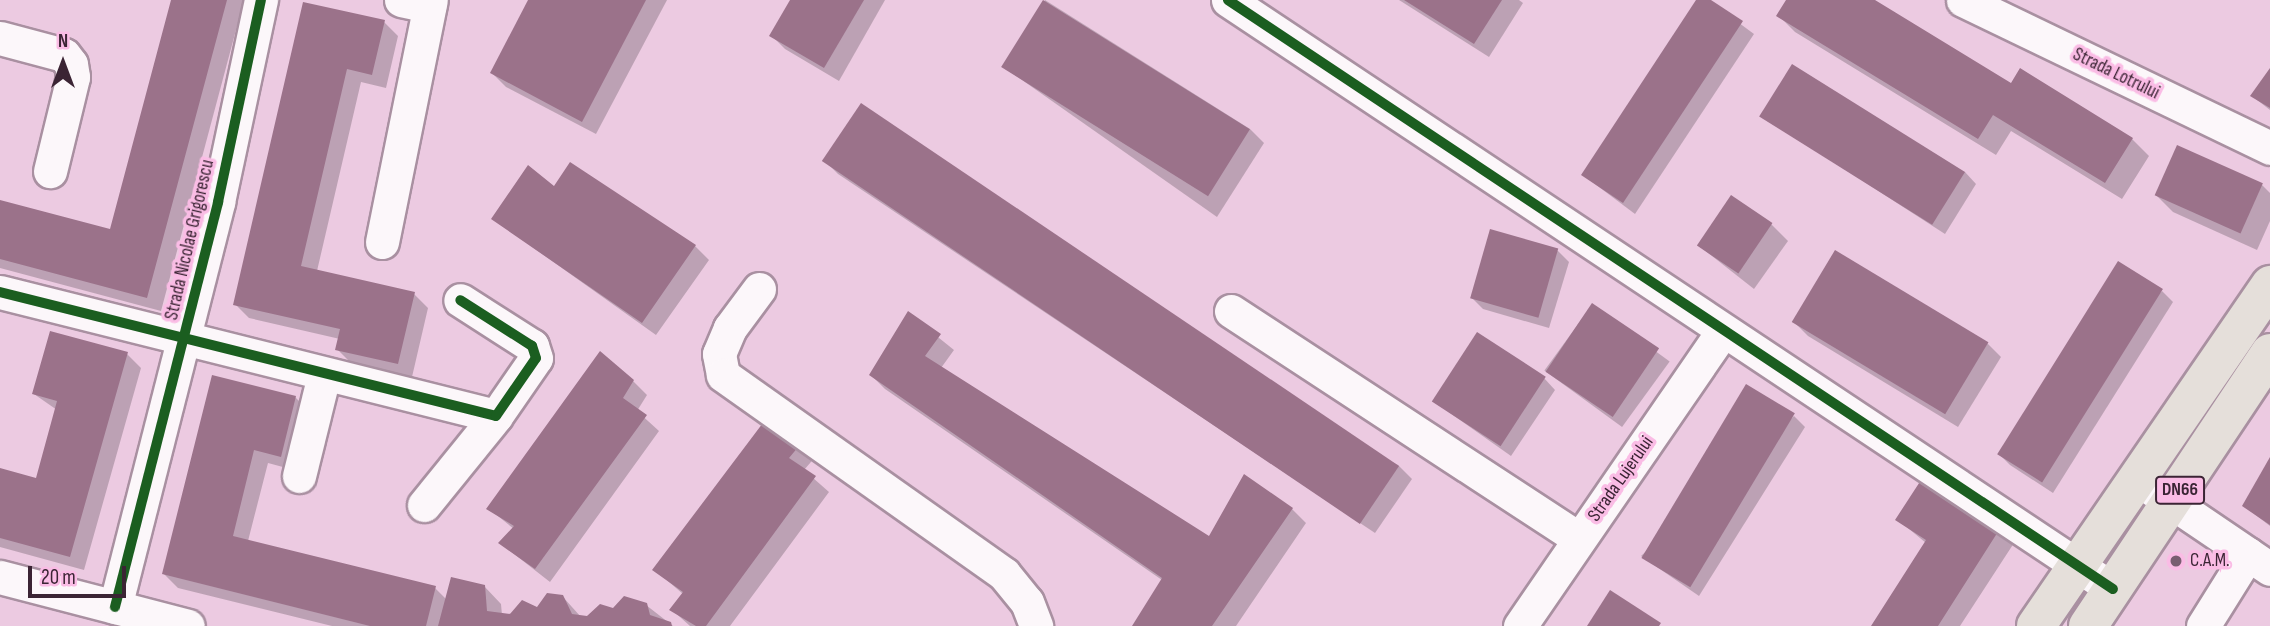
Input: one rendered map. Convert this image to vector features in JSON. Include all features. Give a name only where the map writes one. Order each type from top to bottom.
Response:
[{"type":"main road","points":[[2036,626],[2270,285]]},
{"type":"main road","name":"DN66","points":[[2088,626],[2270,353]]},
{"type":"street","name":"Strada Nicolae Grigorescu","points":[[115,607],[185,337],[261,0]]},
{"type":"street","points":[[1228,0],[1722,332],[2112,589]]},
{"type":"street","name":"Strada Lotrului","points":[[1963,0],[2270,148]]},
{"type":"street","points":[[382,242],[420,2]]},
{"type":"street","points":[[0,38],[64,55],[71,64],[73,77],[50,171]]},
{"type":"street","points":[[759,289],[730,328],[719,354],[723,375],[1004,574],[1027,602],[1036,626]]},
{"type":"street","points":[[0,292],[496,416]]},
{"type":"street","points":[[424,505],[496,416],[536,358],[532,346],[460,300]]},
{"type":"street","points":[[1231,311],[1579,539]]},
{"type":"street","name":"Strada Lujerului","points":[[1520,626],[1722,332]]},
{"type":"street","points":[[299,476],[324,375]]},
{"type":"street","points":[[2136,477],[2259,562],[2203,626]]},
{"type":"street","points":[[0,577],[188,626]]},
{"type":"building","points":[[171,0],[227,0],[147,298],[0,259],[0,200],[110,229]]},
{"type":"building","points":[[528,0],[646,0],[582,122],[490,73]]},
{"type":"building","points":[[790,0],[864,0],[824,68],[769,36]]},
{"type":"building","points":[[1043,0],[1250,129],[1208,196],[1001,67]]},
{"type":"building","points":[[1404,0],[1502,0],[1474,44]]},
{"type":"building","points":[[1696,0],[1711,0],[1743,21],[1623,203],[1581,175]]},
{"type":"building","points":[[1786,0],[1875,0],[2011,83],[2020,68],[2133,138],[2105,183],[1993,115],[1978,139],[1776,16]]},
{"type":"building","points":[[303,2],[385,20],[372,75],[347,69],[301,266],[415,292],[398,364],[335,350],[340,329],[233,305]]},
{"type":"building","points":[[1792,64],[1965,172],[1932,225],[1759,117]]},
{"type":"building","points":[[2270,68],[2270,108],[2250,96]]},
{"type":"building","points":[[861,103],[1399,466],[1360,524],[822,161]]},
{"type":"building","points":[[2177,145],[2263,183],[2241,233],[2155,195]]},
{"type":"building","points":[[570,162],[696,245],[642,323],[491,219],[528,165],[554,186]]},
{"type":"building","points":[[1731,195],[1772,223],[1738,274],[1697,246]]},
{"type":"building","points":[[1490,229],[1558,249],[1538,318],[1470,298]]},
{"type":"building","points":[[1835,250],[1988,342],[1945,414],[1792,322]]},
{"type":"building","points":[[2118,261],[2163,289],[2042,482],[1997,454]]},
{"type":"building","points":[[1592,303],[1659,348],[1613,417],[1546,372]]},
{"type":"building","points":[[908,311],[941,334],[925,356],[1209,536],[1244,474],[1293,508],[1212,626],[1132,626],[1162,578],[869,375]]},
{"type":"building","points":[[50,331],[128,352],[70,557],[0,538],[0,468],[36,478],[57,401],[32,394]]},
{"type":"building","points":[[1477,332],[1546,377],[1501,446],[1432,402]]},
{"type":"building","points":[[600,351],[634,380],[623,398],[647,415],[535,569],[498,543],[514,526],[486,509]]},
{"type":"building","points":[[212,375],[296,396],[281,457],[254,450],[233,536],[436,586],[426,626],[370,626],[162,574]]},
{"type":"building","points":[[1746,384],[1795,413],[1690,587],[1641,558]]},
{"type":"building","points":[[769,415],[804,440],[789,458],[816,476],[706,626],[696,626],[669,610],[683,592],[652,570]]},
{"type":"building","points":[[2270,457],[2270,525],[2242,506]]},
{"type":"building","points":[[1923,477],[2001,527],[1938,626],[1871,626],[1926,540],[1895,520]]},
{"type":"building","points":[[451,577],[485,585],[487,611],[510,614],[522,600],[537,607],[547,593],[563,595],[572,614],[587,616],[600,604],[613,608],[624,596],[647,603],[650,615],[671,622],[672,626],[438,626]]},
{"type":"building","points":[[1610,590],[1661,623],[1659,626],[1587,626]]},
{"type":"cycle path","points":[[115,607],[218,202],[261,0]]},
{"type":"cycle path","points":[[1228,0],[2113,589]]},
{"type":"cycle path","points":[[0,292],[496,416],[536,358],[532,346],[460,300]]},
{"type":"place","name":"C.A.M.","points":[[2176,561]]}]
